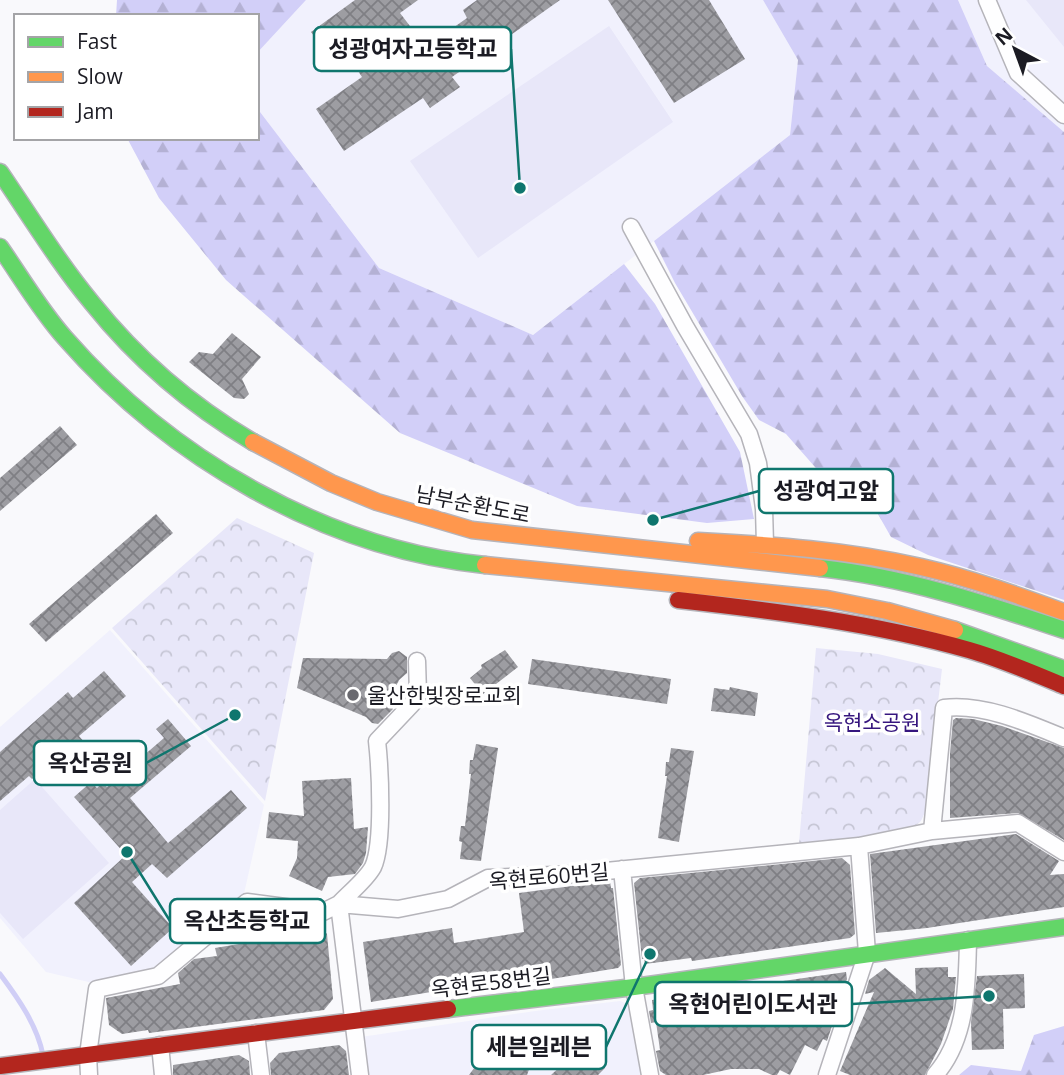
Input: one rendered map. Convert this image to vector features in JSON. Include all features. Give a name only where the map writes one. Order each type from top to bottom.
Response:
[{"type":"main road","name":"남부순환도로","points":[[0,172],[89,299],[126,343],[171,383],[216,418],[281,458],[375,502],[422,519],[484,531],[830,569],[894,579],[961,596],[1064,630]]},
{"type":"main road","points":[[0,247],[60,331],[100,375],[146,417],[198,456],[257,494],[361,537],[510,578],[819,616],[883,628],[994,659],[1064,686]]},
{"type":"main road","points":[[422,519],[528,531],[765,544],[833,551],[964,578],[1064,612]]},
{"type":"main road","points":[[410,552],[464,563],[827,599],[887,611],[949,628],[999,643],[1064,669]]},
{"type":"main road","name":"옥현로58번길","points":[[0,1066],[634,987],[1064,927]]},
{"type":"street","points":[[987,0],[1018,73],[1064,115]]},
{"type":"street","points":[[631,227],[749,434],[758,463],[765,544]]},
{"type":"street","points":[[360,1075],[339,904],[372,869],[378,848],[380,783],[377,741],[418,694],[417,661]]},
{"type":"street","points":[[932,831],[944,708],[981,710],[1034,725],[1064,738]]},
{"type":"street","name":"옥현로60번길","points":[[88,1055],[97,989],[158,976],[247,902],[323,912],[339,904],[398,909],[448,899],[488,878],[576,874],[859,846],[932,831],[1018,823],[1064,852]]},
{"type":"street","points":[[827,1075],[867,953],[859,846]]},
{"type":"street","points":[[622,869],[634,987],[650,1075]]},
{"type":"street","points":[[935,1075],[948,1061],[961,1021],[967,995],[968,940]]},
{"type":"street","points":[[256,1033],[261,1075]]},
{"type":"street","points":[[160,1045],[163,1075]]},
{"type":"street","points":[[88,1055],[89,1075]]},
{"type":"shaded area","points":[[306,0],[763,0],[798,60],[790,135],[533,335],[379,268],[259,111],[259,51]]},
{"type":"shaded area","points":[[958,0],[1064,0],[1064,132],[987,66]]},
{"type":"shaded area","points":[[110,630],[264,805],[243,898],[156,970],[97,984],[46,972],[0,918],[0,727]]},
{"type":"shaded area","points":[[620,1001],[630,1005],[643,1075],[366,1075],[361,1037]]},
{"type":"green space","points":[[117,0],[306,0],[259,51],[259,14],[116,14]]},
{"type":"green space","points":[[763,0],[958,0],[987,66],[1064,132],[1064,600],[928,555],[891,537],[858,479],[822,475],[786,434],[759,420],[675,283],[654,241],[790,135],[798,60]]},
{"type":"green space","points":[[1026,0],[1064,0],[1064,47]]},
{"type":"green space","points":[[609,26],[673,122],[478,258],[410,161]]},
{"type":"green space","points":[[259,111],[379,268],[533,335],[624,264],[655,304],[740,452],[754,519],[707,523],[577,506],[400,433],[226,280],[159,198],[128,140],[259,140]]},
{"type":"green space","points":[[237,518],[314,553],[265,801],[112,628]]},
{"type":"green space","name":"옥현소공원","points":[[816,648],[878,654],[942,669],[925,812],[920,822],[912,827],[862,837],[799,843]]},
{"type":"green space","points":[[35,779],[109,863],[23,939],[0,913],[0,810]]},
{"type":"green space","points":[[1064,1026],[1064,1075],[959,1075],[971,1065],[1021,1071],[1034,1035]]},
{"type":"building","points":[[355,0],[418,0],[400,13],[426,47],[467,18],[463,10],[477,0],[560,0],[452,77],[460,87],[430,108],[423,98],[344,151],[316,109],[362,77],[346,53],[324,49],[311,32]]},
{"type":"building","points":[[608,0],[709,0],[745,59],[674,103]]},
{"type":"building","points":[[232,333],[261,357],[242,379],[249,394],[244,399],[234,398],[189,362],[199,352],[213,354]]},
{"type":"building","points":[[60,426],[77,445],[0,511],[0,478]]},
{"type":"building","points":[[156,514],[173,533],[46,642],[29,624]]},
{"type":"building","points":[[505,650],[518,667],[483,694],[470,678],[482,668],[481,665]]},
{"type":"building","name":"울산한빛장로교회","points":[[399,651],[407,657],[407,673],[399,680],[390,702],[393,709],[378,724],[297,688],[303,658],[387,659],[392,653]]},
{"type":"building","points":[[532,659],[671,679],[667,704],[528,684]]},
{"type":"building","points":[[104,671],[126,696],[79,736],[85,743],[67,757],[62,751],[32,779],[29,776],[0,801],[0,752],[68,692],[73,698]]},
{"type":"building","points":[[730,687],[758,693],[755,716],[711,711],[714,688],[729,690]]},
{"type":"building","points":[[956,718],[1002,726],[1064,748],[1064,840],[1018,813],[950,818],[950,753],[953,720]]},
{"type":"building","points":[[168,719],[191,746],[130,798],[168,843],[231,790],[247,808],[167,878],[152,864],[132,882],[173,928],[131,966],[74,903],[126,855],[74,797],[91,782],[97,788],[102,783],[107,787],[164,738],[156,729]]},
{"type":"building","points":[[476,744],[498,748],[481,861],[460,859],[462,842],[459,841],[461,826],[465,826],[470,760],[473,760]]},
{"type":"building","points":[[671,748],[694,751],[679,842],[658,838],[667,776],[666,762],[669,762]]},
{"type":"building","points":[[351,778],[354,829],[368,827],[366,853],[355,874],[328,877],[322,891],[289,876],[297,858],[298,841],[266,838],[269,812],[304,816],[302,781]]},
{"type":"building","points":[[1016,834],[1059,861],[1050,875],[1064,874],[1064,907],[876,933],[870,854]]},
{"type":"building","points":[[842,858],[850,865],[855,934],[850,938],[692,961],[691,958],[645,964],[642,959],[634,883],[640,878]]},
{"type":"building","points":[[610,881],[621,965],[618,968],[533,982],[530,966],[510,970],[499,980],[486,983],[476,980],[460,982],[461,987],[371,1002],[363,942],[452,928],[454,943],[524,932],[519,893]]},
{"type":"building","points":[[276,922],[277,926],[317,923],[327,934],[333,999],[324,1010],[149,1033],[148,1030],[122,1034],[109,1025],[106,998],[180,984],[178,973],[194,959],[217,956],[215,948],[245,943],[242,927]]},
{"type":"building","points":[[948,967],[948,977],[956,977],[953,1009],[941,1044],[925,1075],[850,1075],[840,1071],[874,992],[865,994],[869,980],[885,968],[916,994],[915,968]]},
{"type":"building","points":[[846,972],[847,979],[827,1041],[823,1039],[817,1051],[805,1045],[790,1075],[780,1070],[777,1075],[772,1075],[759,1069],[731,1069],[703,1075],[666,1075],[660,1071],[656,1051],[660,1050],[656,1022],[651,1023],[649,1011],[653,1010],[652,1000]]},
{"type":"building","points":[[1024,974],[1025,1008],[1003,1009],[1004,1049],[972,1050],[971,1022],[977,976]]},
{"type":"building","points":[[524,1034],[535,1036],[534,1056],[527,1075],[469,1075],[492,1049]]},
{"type":"building","points":[[571,1044],[577,1051],[583,1045],[605,1068],[598,1075],[551,1075],[563,1064],[557,1058]]},
{"type":"building","points":[[339,1045],[346,1051],[349,1075],[271,1075],[270,1063],[279,1053]]},
{"type":"building","points":[[239,1055],[249,1061],[250,1075],[173,1075],[173,1065]]},
{"type":"waterway","points":[[0,974],[32,1023],[43,1055]]},
{"type":"traffic: fast","points":[[0,172],[44,239],[92,303],[127,343],[187,397],[253,442]]},
{"type":"traffic: fast","points":[[0,247],[65,338],[106,381],[152,421],[201,458],[254,490],[309,518],[366,540],[425,556],[485,565]]},
{"type":"traffic: fast","points":[[820,568],[913,584],[1064,630]]},
{"type":"traffic: fast","points":[[955,630],[1064,669]]},
{"type":"traffic: fast","points":[[448,1009],[634,987],[1064,927]]},
{"type":"traffic: slow","points":[[253,442],[331,483],[377,502],[472,530],[820,568]]},
{"type":"traffic: slow","points":[[698,541],[810,549],[894,561],[939,571],[1064,612]]},
{"type":"traffic: slow","points":[[485,565],[827,599],[887,611],[955,630]]},
{"type":"traffic: jam","points":[[678,600],[897,632],[981,654],[1064,686]]},
{"type":"traffic: jam","points":[[0,1066],[448,1009]]},
{"type":"place","name":"성광여자고등학교","points":[[520,188]]},
{"type":"place","name":"성광여고앞","points":[[653,520]]},
{"type":"place","name":"울산한빛장로교회","points":[[353,695]]},
{"type":"place","name":"옥산공원","points":[[235,715]]},
{"type":"place","name":"옥산초등학교","points":[[127,852]]},
{"type":"place","name":"세븐일레븐","points":[[650,954]]},
{"type":"place","name":"옥현어린이도서관","points":[[989,996]]}]
